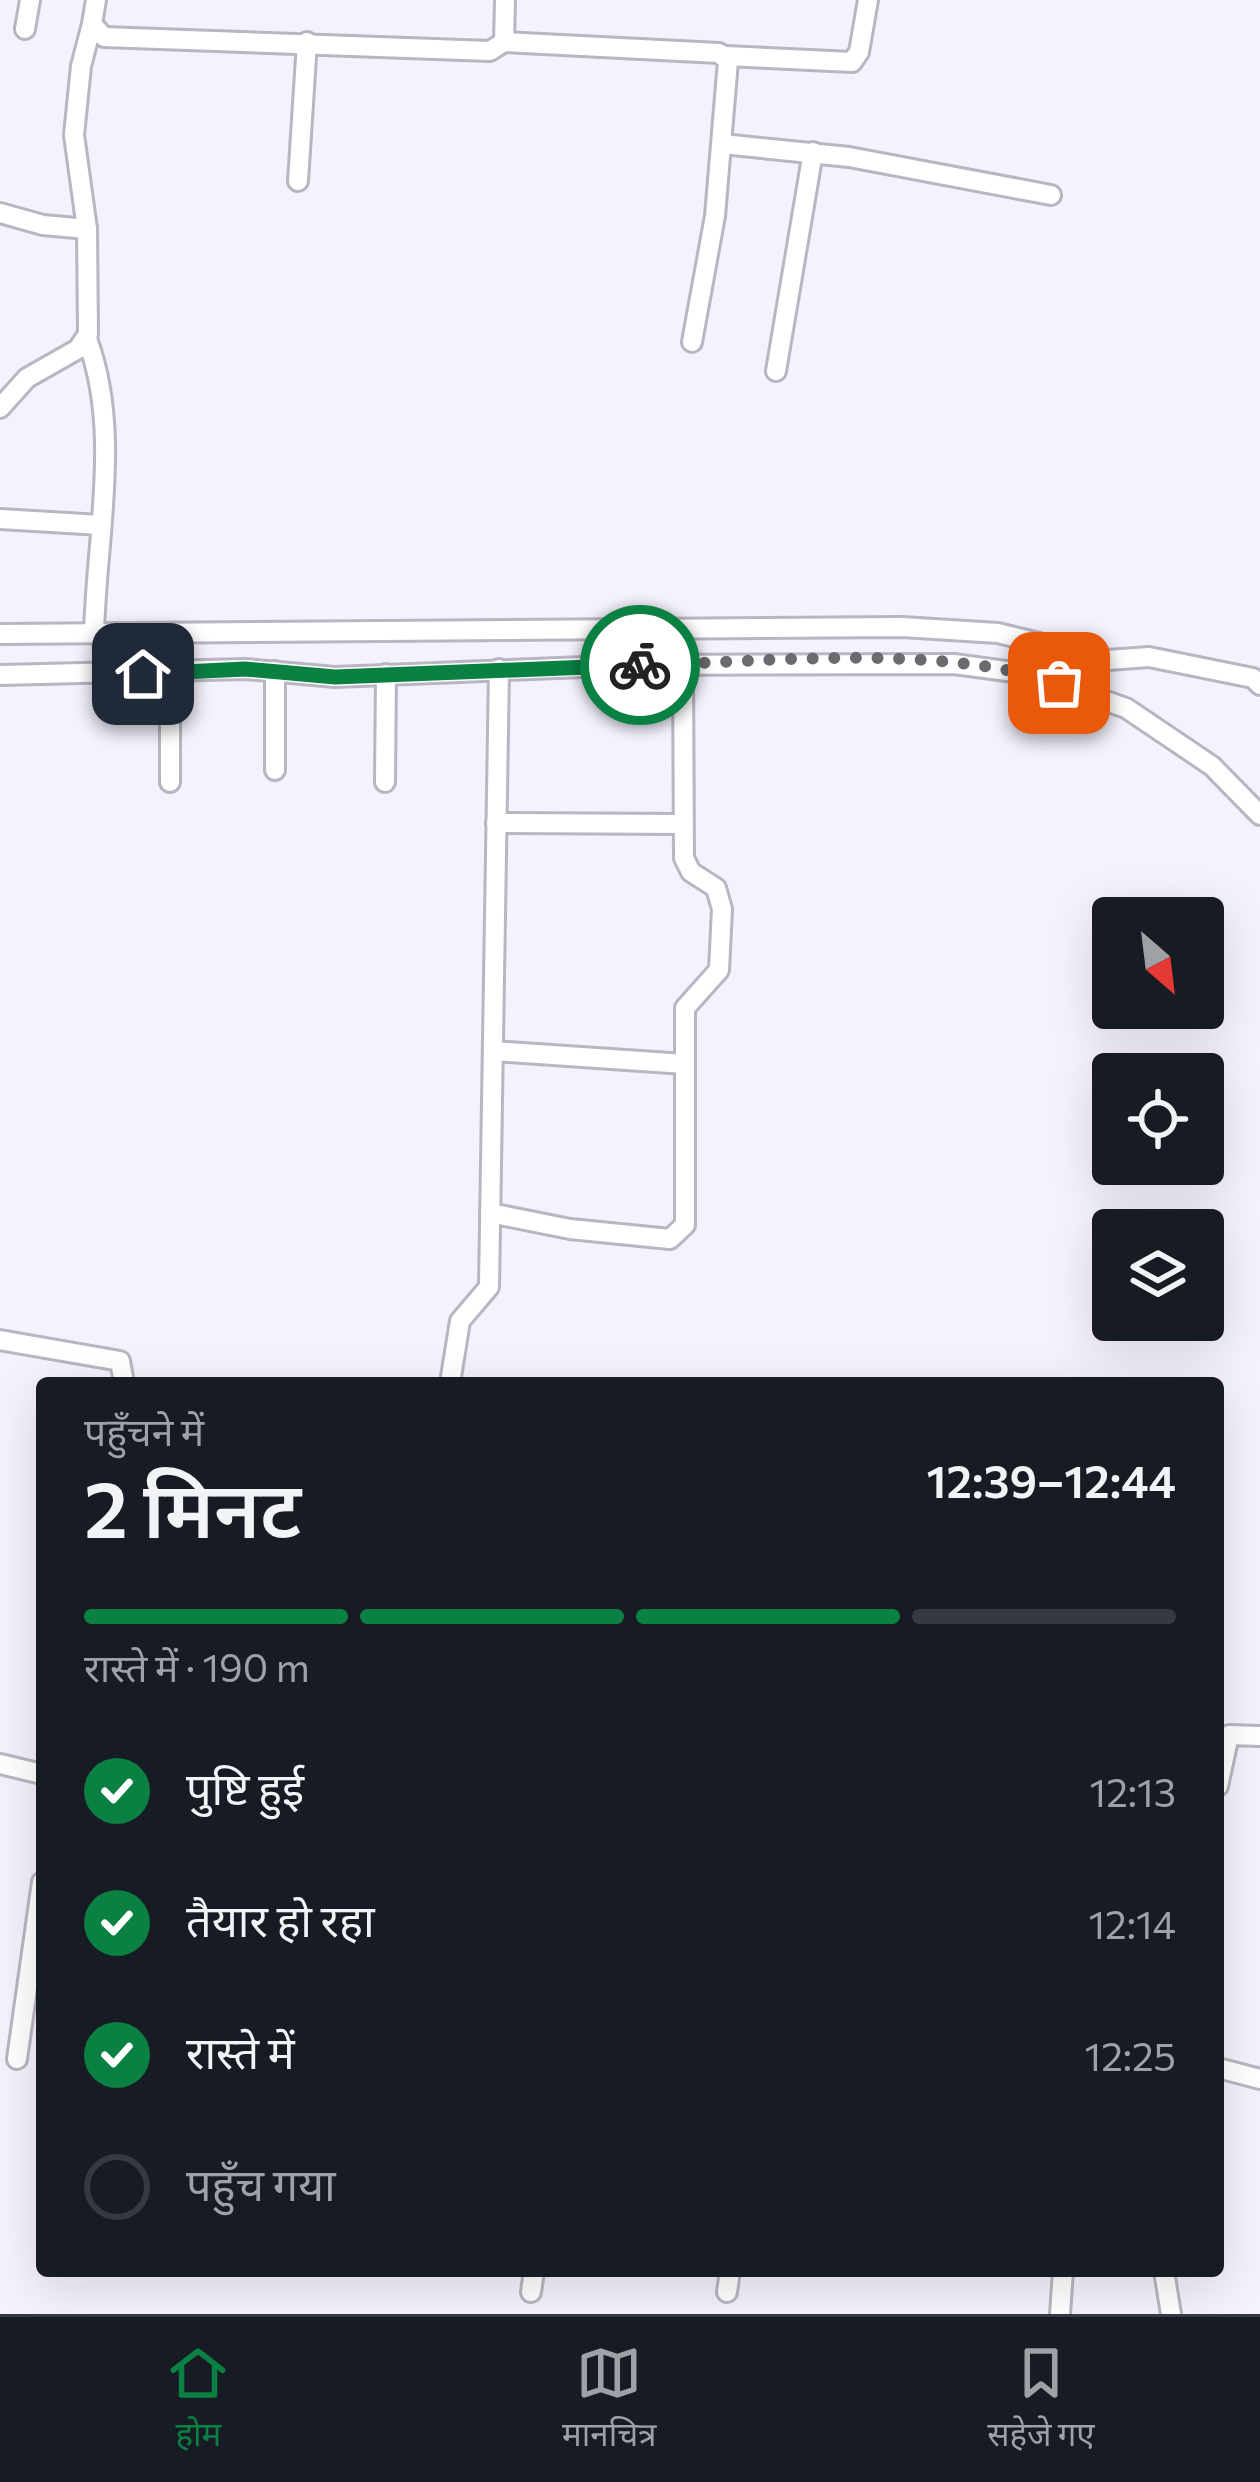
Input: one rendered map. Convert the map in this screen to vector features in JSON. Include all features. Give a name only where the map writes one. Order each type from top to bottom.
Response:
[{"type":"street","points":[[26,29],[30,0]]},
{"type":"street","points":[[94,634],[101,525],[101,385],[87,339],[87,230],[74,135],[81,67],[96,0]]},
{"type":"street","points":[[504,42],[505,0]]},
{"type":"street","points":[[92,24],[104,37],[490,51],[504,42],[852,62],[858,58],[868,0]]},
{"type":"street","points":[[298,182],[307,42]]},
{"type":"street","points":[[692,342],[716,216],[729,70],[725,56]]},
{"type":"street","points":[[722,144],[813,152],[1051,195]]},
{"type":"street","points":[[776,371],[813,152]]},
{"type":"street","points":[[0,213],[87,230]]},
{"type":"street","points":[[0,408],[27,378],[87,339]]},
{"type":"street","points":[[0,519],[101,525]]},
{"type":"street","points":[[0,634],[902,627],[1017,636],[1108,660],[1170,659],[1253,678],[1260,685]]},
{"type":"street","points":[[0,675],[275,671],[335,677],[898,661],[1029,674],[1126,707],[1149,721],[1211,766],[1260,815]]},
{"type":"street","points":[[490,1213],[570,1229],[676,1238],[685,1225],[685,1007],[719,970],[722,909],[716,888],[687,866],[683,664]]},
{"type":"street","points":[[451,1377],[460,1321],[489,1287],[499,669]]},
{"type":"street","points":[[275,671],[275,770]]},
{"type":"street","points":[[170,673],[170,782]]},
{"type":"street","points":[[385,782],[386,674]]},
{"type":"street","points":[[496,823],[683,824]]},
{"type":"street","points":[[493,1051],[686,1064]]},
{"type":"street","points":[[0,1340],[121,1361],[123,1377]]},
{"type":"street","points":[[1224,1758],[1229,1735],[1260,1736]]},
{"type":"street","points":[[0,1764],[36,1773]]},
{"type":"street","points":[[17,2059],[36,1924]]},
{"type":"street","points":[[1224,2070],[1260,2079]]},
{"type":"street","points":[[531,2292],[533,2277]]},
{"type":"street","points":[[728,2292],[729,2277]]},
{"type":"street","points":[[1060,2314],[1063,2277]]},
{"type":"street","points":[[1165,2277],[1171,2314]]},
{"type":"way so far","points":[[640,665],[898,661],[994,668],[1059,683]]},
{"type":"route","points":[[143,674],[245,669],[335,677],[640,665]]}]
